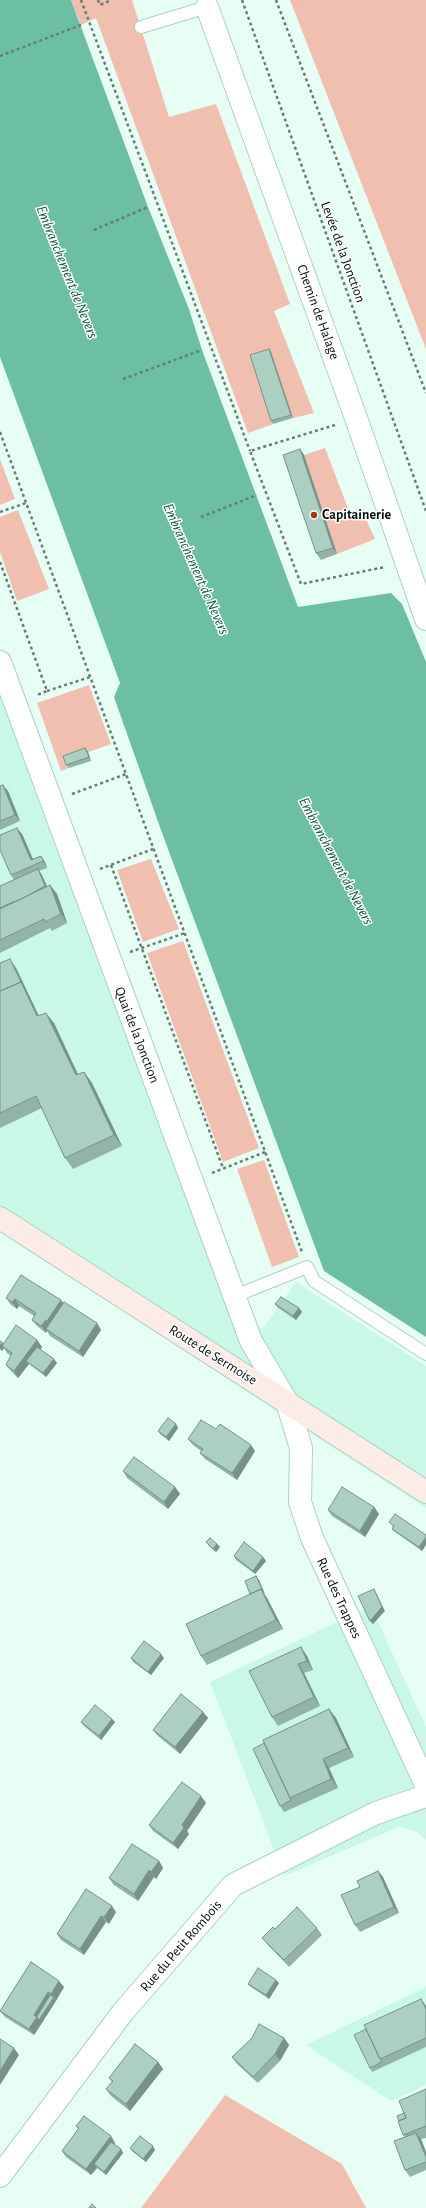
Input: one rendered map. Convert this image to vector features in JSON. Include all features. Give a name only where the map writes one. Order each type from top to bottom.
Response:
[{"type":"main road","name":"Route de Sermoise","points":[[0,1218],[426,1492]]},
{"type":"street","name":"Chemin de Halage","points":[[207,7],[356,418],[405,563],[426,619]]},
{"type":"street","name":"Quai de la Jonction","points":[[0,662],[50,802],[252,1341],[287,1402]]},
{"type":"street","name":"Rue des Trappes","points":[[287,1402],[301,1448],[300,1502],[311,1538],[426,1785]]},
{"type":"street","name":"Rue du Petit Rombois","points":[[0,2176],[123,2012],[233,1885],[376,1813],[426,1796]]},
{"type":"lane","points":[[141,28],[207,7]]},
{"type":"lane","points":[[235,1296],[307,1267],[314,1281],[426,1354]]},
{"type":"path","points":[[81,0],[301,584],[405,563]]},
{"type":"path","points":[[98,0],[100,5],[111,0]]},
{"type":"path","name":"Levée de la Jonction","points":[[242,0],[426,511]]},
{"type":"path","points":[[276,0],[426,393]]},
{"type":"path","points":[[0,56],[81,25]]},
{"type":"path","points":[[94,230],[148,206]]},
{"type":"path","points":[[123,379],[202,350]]},
{"type":"path","points":[[250,451],[356,418]]},
{"type":"path","points":[[0,432],[307,1267]]},
{"type":"path","points":[[201,517],[257,496]]},
{"type":"path","points":[[0,512],[26,503]]},
{"type":"path","points":[[0,562],[47,691]]},
{"type":"path","points":[[31,697],[90,676]]},
{"type":"path","points":[[50,802],[126,774]]},
{"type":"path","points":[[95,871],[154,849]]},
{"type":"path","points":[[111,865],[223,1168]]},
{"type":"path","points":[[109,960],[185,933]]},
{"type":"path","points":[[192,1180],[265,1152]]},
{"type":"shaded area","points":[[71,0],[132,0],[169,117],[216,104],[290,304],[274,311],[314,413],[293,418],[271,353],[252,359],[273,424],[248,433],[96,18],[81,25]]},
{"type":"shaded area","points":[[290,0],[426,0],[426,349]]},
{"type":"shaded area","points":[[325,448],[352,519],[365,517],[375,539],[337,554],[304,455]]},
{"type":"shaded area","points":[[0,459],[15,499],[0,505]]},
{"type":"shaded area","points":[[18,510],[49,589],[17,601],[0,552],[0,517]]},
{"type":"shaded area","points":[[0,662],[235,1296],[262,1330],[296,1282],[426,1366],[426,1508],[0,1231]]},
{"type":"shaded area","points":[[89,685],[111,744],[66,760],[69,768],[61,771],[37,703]]},
{"type":"shaded area","points":[[151,859],[179,929],[143,942],[117,870]]},
{"type":"shaded area","points":[[183,941],[259,1148],[223,1162],[147,953]]},
{"type":"shaded area","points":[[264,1160],[299,1257],[272,1267],[237,1169]]},
{"type":"shaded area","points":[[371,1606],[426,1727],[426,1840],[416,1831],[399,1827],[284,1876],[210,1682]]},
{"type":"shaded area","points":[[426,1987],[426,2085],[391,2101],[306,2045]]},
{"type":"shaded area","points":[[225,2095],[342,2164],[366,2208],[141,2208]]},
{"type":"water","name":"Embranchement de Nevers","points":[[0,0],[71,0],[148,207],[189,309],[202,350],[298,607],[391,593],[402,604],[426,662],[426,1337],[324,1271],[161,830],[114,697],[120,683],[0,357]]},
{"type":"building","points":[[269,349],[291,415],[271,421],[250,355]]},
{"type":"building","points":[[300,449],[333,548],[316,553],[283,455]]},
{"type":"building","points":[[85,748],[89,757],[66,765],[63,756]]},
{"type":"building","points":[[3,785],[15,815],[0,821],[0,786]]},
{"type":"building","points":[[17,828],[31,860],[41,856],[43,861],[11,875],[0,850],[0,835]]},
{"type":"building","points":[[38,869],[45,886],[0,908],[0,886]]},
{"type":"building","points":[[50,885],[61,914],[45,922],[44,919],[0,940],[0,909]]},
{"type":"building","points":[[10,959],[22,984],[21,982],[0,991],[0,963]]},
{"type":"building","points":[[21,982],[37,1016],[46,1013],[76,1075],[84,1072],[114,1135],[65,1158],[36,1096],[0,1113],[0,991]]},
{"type":"building","points":[[21,1275],[61,1300],[47,1321],[46,1320],[41,1326],[32,1320],[36,1313],[15,1299],[12,1302],[6,1298]]},
{"type":"building","points":[[281,1297],[299,1308],[293,1316],[275,1304]]},
{"type":"building","points":[[64,1302],[97,1323],[79,1351],[46,1329]]},
{"type":"building","points":[[16,1325],[37,1340],[14,1371],[6,1365],[12,1353],[2,1346]]},
{"type":"building","points":[[37,1347],[54,1359],[43,1373],[26,1361]]},
{"type":"building","points":[[168,1418],[176,1424],[166,1437],[158,1431]]},
{"type":"building","points":[[201,1420],[216,1429],[220,1424],[251,1445],[232,1473],[200,1453],[203,1449],[188,1439]]},
{"type":"building","points":[[134,1457],[175,1487],[164,1502],[123,1471]]},
{"type":"building","points":[[342,1487],[374,1507],[360,1531],[328,1510]]},
{"type":"building","points":[[395,1514],[426,1535],[419,1547],[392,1529],[394,1526],[389,1522]]},
{"type":"building","points":[[210,1538],[217,1544],[213,1549],[206,1542]]},
{"type":"building","points":[[244,1542],[263,1557],[253,1571],[234,1556]]},
{"type":"building","points":[[256,1576],[263,1591],[261,1589],[250,1594],[245,1581]]},
{"type":"building","points":[[261,1589],[276,1620],[201,1656],[186,1624]]},
{"type":"building","points":[[374,1589],[382,1607],[370,1621],[358,1596]]},
{"type":"building","points":[[144,1641],[161,1654],[148,1672],[131,1658]]},
{"type":"building","points":[[301,1647],[307,1661],[298,1664],[314,1697],[272,1717],[249,1671]]},
{"type":"building","points":[[181,1694],[203,1712],[175,1747],[153,1730]]},
{"type":"building","points":[[95,1705],[112,1719],[99,1736],[81,1722]]},
{"type":"building","points":[[329,1709],[348,1748],[323,1759],[331,1779],[290,1798],[263,1740]]},
{"type":"building","points":[[264,1743],[291,1800],[280,1806],[253,1749]]},
{"type":"building","points":[[182,1782],[201,1796],[182,1825],[184,1828],[173,1843],[149,1825]]},
{"type":"building","points":[[132,1844],[159,1861],[151,1872],[149,1870],[134,1894],[109,1878]]},
{"type":"building","points":[[378,1871],[394,1907],[355,1925],[341,1895],[360,1887],[357,1881]]},
{"type":"building","points":[[86,1889],[112,1906],[104,1917],[101,1916],[80,1949],[57,1934]]},
{"type":"building","points":[[297,1907],[317,1928],[284,1960],[262,1938],[273,1927],[275,1929]]},
{"type":"building","points":[[31,1962],[59,1981],[51,1994],[48,1992],[34,2015],[37,2017],[29,2029],[0,2011]]},
{"type":"building","points":[[258,1968],[276,1980],[266,1995],[248,1984]]},
{"type":"building","points":[[50,1995],[54,1997],[39,2020],[37,2017],[36,2018]]},
{"type":"building","points":[[421,1999],[426,2009],[426,2038],[380,2059],[364,2025]]},
{"type":"building","points":[[259,2024],[284,2038],[275,2054],[253,2077],[232,2057],[252,2038]]},
{"type":"building","points":[[366,2029],[382,2062],[370,2068],[354,2035]]},
{"type":"building","points":[[0,2039],[14,2048],[0,2071]]},
{"type":"building","points":[[135,2044],[158,2062],[126,2104],[106,2089],[113,2081],[109,2078]]},
{"type":"building","points":[[426,2089],[426,2126],[403,2135],[398,2121],[406,2118],[399,2101]]},
{"type":"building","points":[[404,2113],[406,2118],[399,2121],[397,2116]]},
{"type":"building","points":[[84,2116],[111,2136],[86,2169],[62,2151],[79,2128],[76,2126]]},
{"type":"building","points":[[416,2133],[426,2157],[426,2162],[405,2170],[394,2141]]},
{"type":"building","points":[[140,2136],[153,2146],[143,2159],[130,2148]]},
{"type":"building","points":[[111,2142],[121,2149],[104,2172],[94,2164]]},
{"type":"building","points":[[92,2204],[96,2208],[89,2208]]},
{"type":"place","name":"Capitainerie","points":[[314,515]]}]
